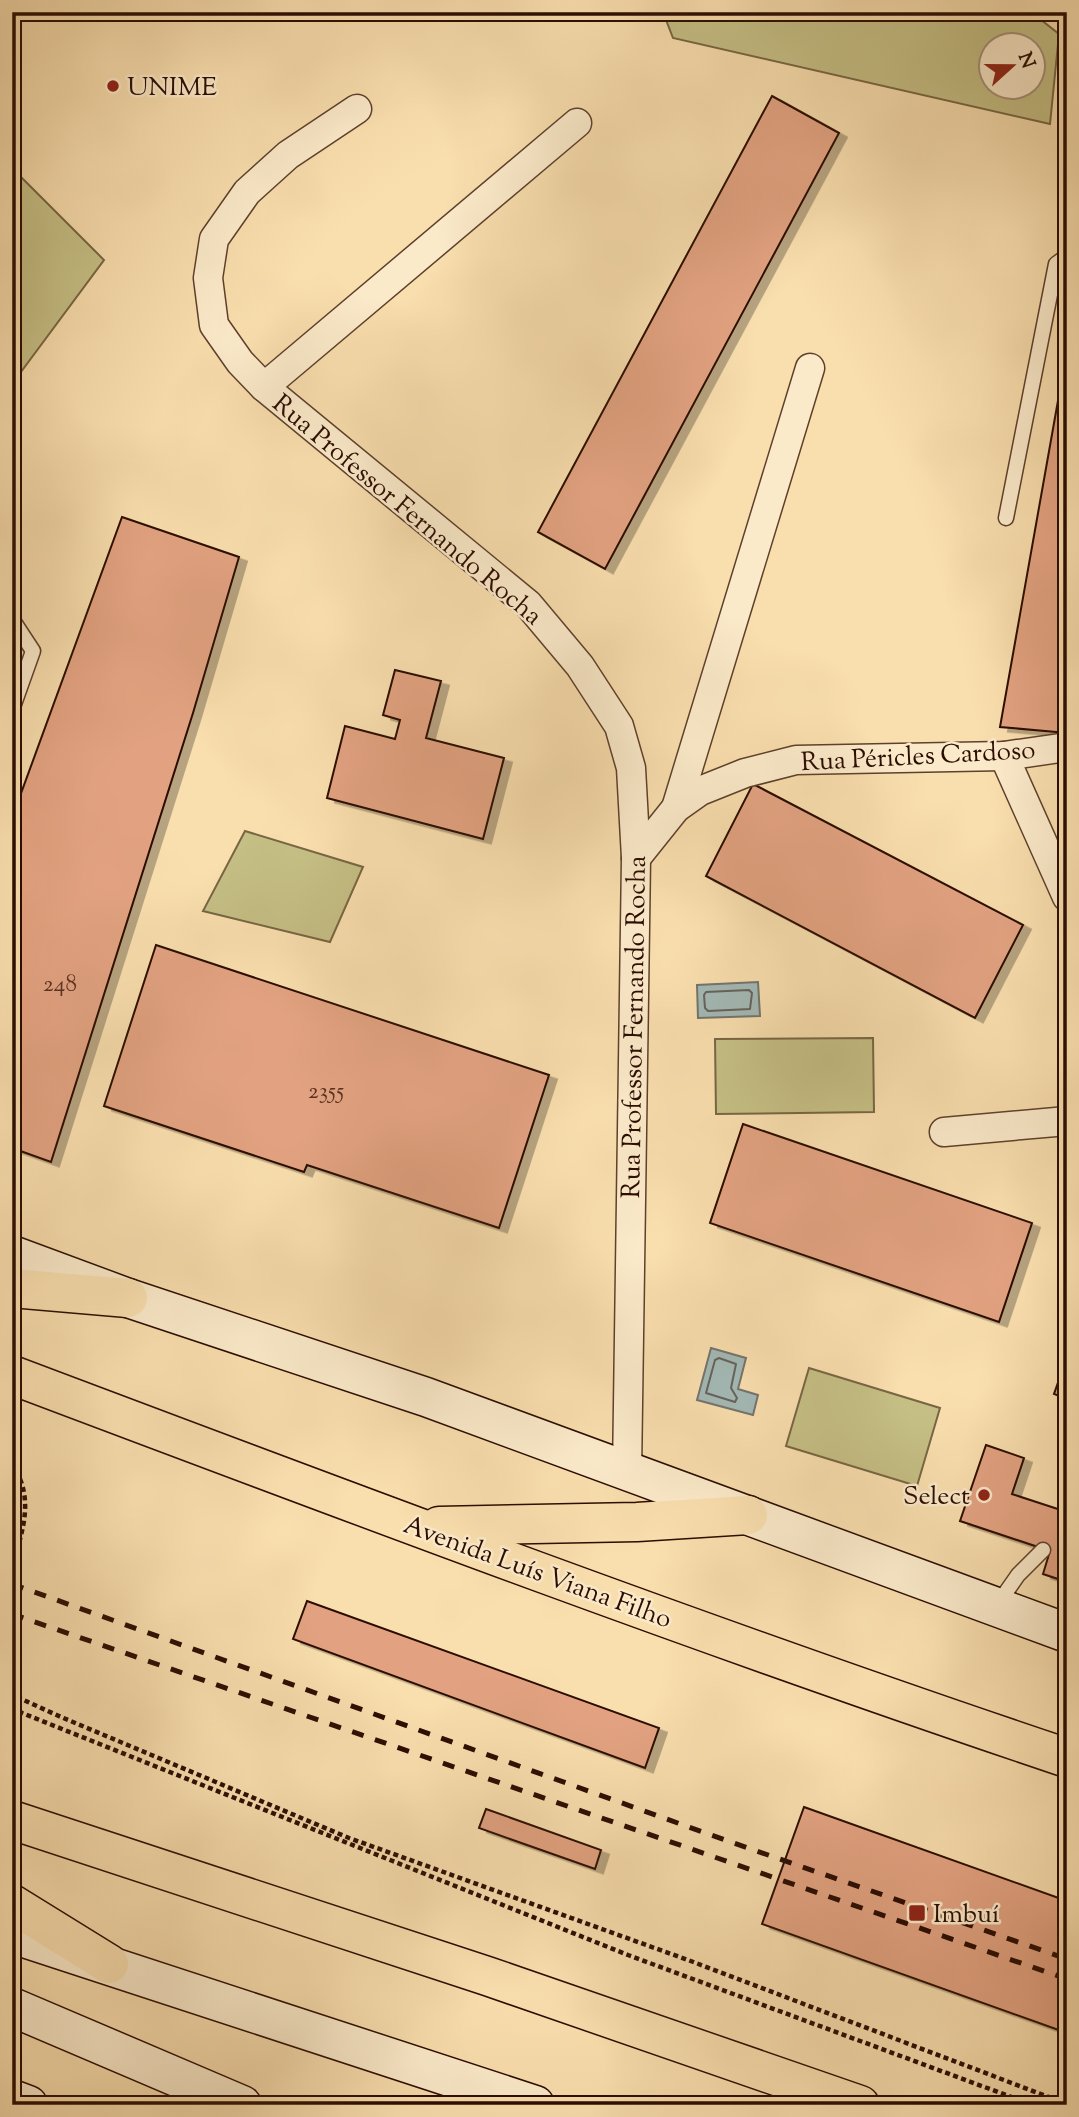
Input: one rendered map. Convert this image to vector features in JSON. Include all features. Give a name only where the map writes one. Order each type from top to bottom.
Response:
[{"type":"highway","points":[[12,1288],[128,1297]]},
{"type":"highway","name":"Avenida Luís Viana Filho","points":[[12,1375],[414,1526],[863,1689],[1067,1758]]},
{"type":"highway","points":[[414,1526],[623,1522],[748,1515]]},
{"type":"highway","points":[[12,1820],[474,1972],[860,2105]]},
{"type":"highway","points":[[12,1904],[109,1964]]},
{"type":"main road","points":[[12,1255],[426,1397],[1067,1633]]},
{"type":"main road","points":[[12,1934],[535,2105]]},
{"type":"main road","points":[[12,2007],[242,2105]]},
{"type":"main road","points":[[12,2099],[28,2105]]},
{"type":"street","name":"Rua Professor Fernando Rocha","points":[[357,109],[288,155],[247,192],[214,239],[208,278],[214,325],[240,362],[264,387],[528,604],[580,666],[620,726],[631,768],[636,858],[627,1473]]},
{"type":"street","points":[[264,387],[577,123]]},
{"type":"street","points":[[676,808],[810,368]]},
{"type":"street","name":"Rua Péricles Cardoso","points":[[636,858],[676,808],[699,791],[745,773],[796,760],[1004,756],[1067,747]]},
{"type":"street","points":[[1004,756],[1067,897]]},
{"type":"street","points":[[944,1132],[1067,1121]]},
{"type":"lane","points":[[1006,518],[1056,264],[1067,256]]},
{"type":"lane","points":[[12,619],[33,651],[12,710]]},
{"type":"lane","points":[[996,1606],[1018,1575],[1043,1550]]},
{"type":"path","points":[[12,1464],[24,1492],[26,1521],[12,1566]]},
{"type":"path","points":[[12,1690],[17,1697],[349,1838],[688,1960],[1067,2104]]},
{"type":"path","points":[[12,1706],[22,1713],[628,1955],[1033,2105]]},
{"type":"shaded area","points":[[663,12],[1031,12],[1059,34],[1050,124],[673,38]]},
{"type":"shaded area","points":[[12,168],[104,260],[12,384]]},
{"type":"shaded area","points":[[245,831],[363,867],[330,942],[203,911]]},
{"type":"shaded area","points":[[873,1038],[874,1112],[716,1114],[715,1039]]},
{"type":"shaded area","points":[[809,1368],[940,1408],[917,1486],[786,1446]]},
{"type":"water","points":[[758,982],[760,1016],[698,1018],[697,985]]},
{"type":"water","points":[[711,1348],[746,1358],[738,1389],[758,1395],[753,1415],[697,1400]]},
{"type":"building","points":[[772,96],[839,133],[605,569],[538,532]]},
{"type":"building","points":[[1067,350],[1067,733],[1000,727]]},
{"type":"building","points":[[122,517],[239,557],[193,713],[51,1162],[12,1148],[12,818]]},
{"type":"building","points":[[395,670],[441,681],[426,738],[504,758],[483,839],[327,798],[345,726],[395,739],[400,720],[383,715]]},
{"type":"building","points":[[753,784],[1023,925],[975,1018],[706,876]]},
{"type":"building","points":[[156,945],[549,1075],[499,1228],[307,1165],[304,1172],[104,1106]]},
{"type":"building","points":[[743,1124],[1032,1223],[999,1322],[710,1223]]},
{"type":"building","points":[[1067,1357],[1067,1399],[1054,1394]]},
{"type":"building","points":[[986,1445],[1024,1458],[1012,1494],[1067,1512],[1067,1582],[1043,1574],[1050,1551],[960,1521]]},
{"type":"building","points":[[307,1601],[659,1728],[645,1768],[293,1639]]},
{"type":"building","name":"Imbuí","points":[[804,1807],[1067,1901],[1067,2033],[762,1924]]},
{"type":"building","points":[[486,1809],[601,1850],[595,1869],[479,1828]]},
{"type":"railway","points":[[12,1584],[725,1840],[1067,1959]]},
{"type":"railway","points":[[12,1614],[1067,1979]]},
{"type":"place","name":"UNIME","points":[[113,86]]},
{"type":"place","name":"Select","points":[[984,1495]]},
{"type":"place","name":"Imbuí","points":[[917,1913]]}]
